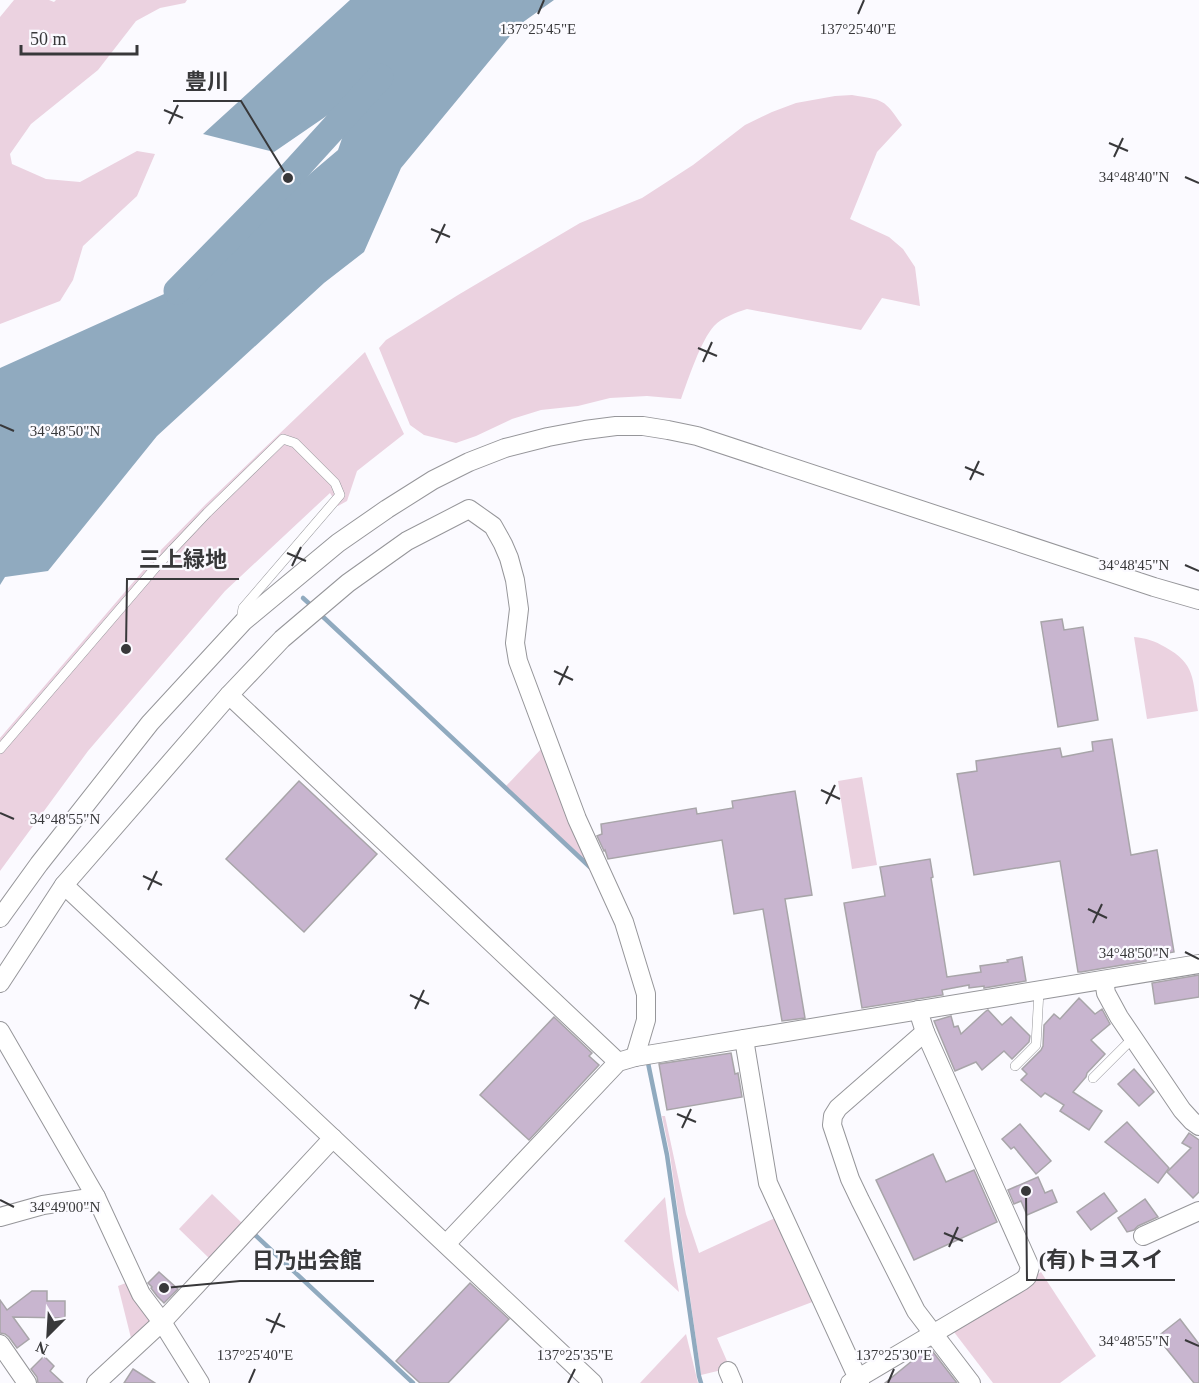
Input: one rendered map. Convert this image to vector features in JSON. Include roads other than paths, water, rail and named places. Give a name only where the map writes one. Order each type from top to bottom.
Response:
[{"type":"street","points":[[0,918],[39,864],[150,723],[244,621],[338,543],[387,509],[433,480],[469,462],[505,448],[548,437],[616,426],[643,426],[697,436],[1199,600]]},
{"type":"street","points":[[0,983],[64,885],[229,695],[282,639],[348,583],[407,541],[469,508],[493,526],[509,558],[519,609],[515,643],[518,661],[577,819],[624,922],[646,994],[646,1020],[626,1059],[446,1244]]},
{"type":"street","points":[[229,695],[626,1059]]},
{"type":"street","points":[[64,885],[593,1383]]},
{"type":"street","points":[[626,1059],[1199,964]]},
{"type":"street","points":[[1104,980],[1106,993],[1133,1038],[1182,1110],[1199,1126]]},
{"type":"street","points":[[744,1039],[768,1183],[856,1382],[933,1333],[1022,1281],[1027,1277],[1030,1267],[925,1032],[918,1010]]},
{"type":"street","points":[[0,1030],[96,1197],[141,1294],[162,1322],[200,1383]]},
{"type":"street","points":[[925,1032],[838,1108],[833,1116],[832,1125],[850,1179],[916,1311],[970,1383]]},
{"type":"street","points":[[96,1383],[162,1322],[333,1138]]},
{"type":"street","points":[[0,1217],[43,1205],[96,1197]]},
{"type":"street","points":[[1143,1236],[1199,1211]]},
{"type":"street","points":[[0,1344],[27,1383]]},
{"type":"lane","points":[[0,749],[156,567],[207,513],[283,439],[295,443],[335,483],[340,495],[243,608],[244,621]]},
{"type":"lane","points":[[1015,1066],[1036,1045],[1039,991]]},
{"type":"lane","points":[[1093,1078],[1133,1038]]},
{"type":"water","points":[[350,0],[554,0],[519,25],[401,168],[364,252],[324,283],[157,436],[48,571],[5,577],[0,585],[0,368],[173,290],[338,150],[357,95],[274,152],[203,134]]},
{"type":"waterway","points":[[177,291],[288,178],[380,77]]},
{"type":"waterway","points":[[303,598],[314,608]]},
{"type":"waterway","points":[[320,614],[592,869]]},
{"type":"waterway","points":[[647,1058],[667,1155],[701,1383]]},
{"type":"waterway","points":[[253,1233],[413,1383]]},
{"type":"place","name":"豊川","points":[[288,178]]},
{"type":"place","name":"三上緑地","points":[[126,649]]},
{"type":"place","name":"(有)トヨスイ","points":[[1026,1191]]},
{"type":"place","name":"日乃出会館","points":[[164,1288]]}]
